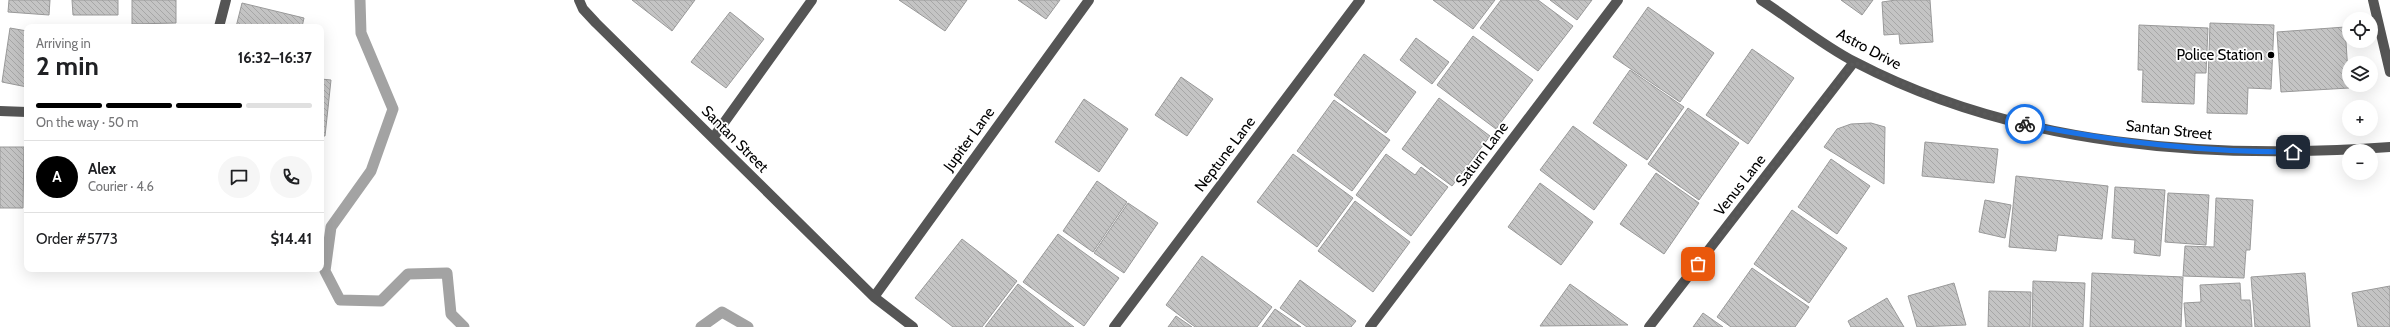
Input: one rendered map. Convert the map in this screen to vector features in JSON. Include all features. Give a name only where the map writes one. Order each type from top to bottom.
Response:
[{"type":"street","points":[[220,24],[226,0]]},
{"type":"street","name":"Santan Street","points":[[579,0],[583,9],[596,23],[874,296],[913,327]]},
{"type":"street","points":[[713,138],[812,0]]},
{"type":"street","name":"Jupiter Lane","points":[[874,296],[1089,0]]},
{"type":"street","name":"Neptune Lane","points":[[1114,327],[1360,0]]},
{"type":"street","name":"Saturn Lane","points":[[1370,327],[1618,0]]},
{"type":"street","name":"Astro Drive","points":[[1761,0],[1854,62],[1931,97],[1949,102]]},
{"type":"street","points":[[2373,0],[2390,72]]},
{"type":"street","name":"Venus Lane","points":[[1649,327],[1854,62]]},
{"type":"street","name":"Santan Street","points":[[1949,102],[1999,119],[2072,134],[2153,146],[2234,152],[2322,152],[2390,147]]},
{"type":"street","points":[[0,111],[24,112]]},
{"type":"building","points":[[9,0],[50,0],[49,15],[8,12]]},
{"type":"building","points":[[72,0],[118,0],[118,15],[73,15]]},
{"type":"building","points":[[132,0],[176,0],[176,23],[132,24]]},
{"type":"building","points":[[632,0],[695,0],[672,31]]},
{"type":"building","points":[[899,0],[967,0],[945,31]]},
{"type":"building","points":[[1018,0],[1060,0],[1046,19]]},
{"type":"building","points":[[1433,0],[1495,0],[1473,29]]},
{"type":"building","points":[[1501,0],[1538,0],[1573,26],[1538,71],[1480,28]]},
{"type":"building","points":[[1550,0],[1592,0],[1577,20]]},
{"type":"building","points":[[1841,0],[1873,0],[1862,15]]},
{"type":"building","points":[[1896,0],[1930,0],[1933,42],[1900,44],[1899,34],[1884,35],[1882,2]]},
{"type":"building","points":[[242,3],[304,18],[303,24],[237,24]]},
{"type":"building","points":[[1648,7],[1714,53],[1680,102],[1613,57]]},
{"type":"building","points":[[730,12],[764,39],[726,88],[691,62]]},
{"type":"building","points":[[2210,23],[2274,25],[2271,89],[2248,88],[2247,114],[2207,113]]},
{"type":"building","points":[[2139,25],[2208,28],[2206,73],[2195,73],[2194,104],[2142,102],[2143,70],[2138,70]]},
{"type":"building","points":[[2342,27],[2342,48],[2346,48],[2347,56],[2342,56],[2342,88],[2281,92],[2277,32]]},
{"type":"building","points":[[10,28],[24,30],[24,86],[2,82]]},
{"type":"building","points":[[1473,36],[1533,80],[1496,129],[1437,85]]},
{"type":"building","points":[[1416,38],[1449,62],[1432,84],[1400,60]]},
{"type":"building","points":[[1752,49],[1794,78],[1748,144],[1706,115]]},
{"type":"building","points":[[1364,54],[1416,92],[1386,133],[1334,95]]},
{"type":"building","points":[[1630,70],[1684,107],[1647,160],[1593,123]]},
{"type":"building","points":[[1181,77],[1213,99],[1187,136],[1155,115]]},
{"type":"building","points":[[324,79],[331,80],[324,136]]},
{"type":"building","points":[[1439,98],[1490,136],[1452,186],[1402,149]]},
{"type":"building","points":[[1084,99],[1128,129],[1099,172],[1055,142]]},
{"type":"building","points":[[1334,100],[1390,140],[1352,191],[1297,151]]},
{"type":"building","points":[[1688,108],[1739,143],[1699,200],[1648,164]]},
{"type":"building","points":[[1871,123],[1885,127],[1884,184],[1824,147],[1837,129],[1851,124]]},
{"type":"building","points":[[1573,126],[1627,165],[1594,210],[1540,170]]},
{"type":"building","points":[[1925,142],[1998,149],[1994,183],[1922,176]]},
{"type":"building","points":[[0,147],[24,147],[23,208],[0,208]]},
{"type":"building","points":[[1293,154],[1353,198],[1317,247],[1257,202]]},
{"type":"building","points":[[1386,154],[1415,175],[1421,167],[1448,187],[1411,236],[1356,195]]},
{"type":"building","points":[[1831,159],[1870,186],[1837,234],[1798,207]]},
{"type":"building","points":[[1656,173],[1699,203],[1664,254],[1620,224]]},
{"type":"building","points":[[2016,176],[2108,186],[2102,239],[2058,235],[2056,251],[2009,247]]},
{"type":"building","points":[[1097,181],[1127,202],[1093,252],[1063,231]]},
{"type":"building","points":[[1540,183],[1593,222],[1561,265],[1508,227]]},
{"type":"building","points":[[2115,187],[2165,190],[2160,256],[2134,253],[2135,240],[2112,238]]},
{"type":"building","points":[[2168,193],[2209,195],[2206,245],[2165,242]]},
{"type":"building","points":[[2216,198],[2253,200],[2250,250],[2246,250],[2244,278],[2183,276],[2185,246],[2214,247]]},
{"type":"building","points":[[1985,200],[2011,205],[2005,238],[1979,232]]},
{"type":"building","points":[[1355,201],[1410,242],[1373,292],[1318,251]]},
{"type":"building","points":[[1128,203],[1158,223],[1124,273],[1094,253]]},
{"type":"building","points":[[1792,210],[1847,248],[1809,303],[1754,264]]},
{"type":"building","points":[[1058,234],[1119,278],[1084,326],[1023,282]]},
{"type":"building","points":[[962,239],[1017,281],[982,327],[953,327],[915,298]]},
{"type":"building","points":[[1202,256],[1272,307],[1257,327],[1195,327],[1166,305]]},
{"type":"building","points":[[1752,268],[1809,307],[1795,327],[1731,327],[1717,317]]},
{"type":"building","points":[[2092,273],[2183,277],[2181,327],[2090,327]]},
{"type":"building","points":[[2305,273],[2310,327],[2255,327],[2251,277]]},
{"type":"building","points":[[1300,280],[1356,321],[1351,327],[1307,327],[1280,308]]},
{"type":"building","points":[[2033,281],[2085,283],[2083,327],[2032,327]]},
{"type":"building","points":[[1954,283],[1966,325],[1917,327],[1908,296]]},
{"type":"building","points":[[2240,283],[2241,300],[2250,300],[2252,327],[2186,327],[2184,303],[2201,302],[2200,285]]},
{"type":"building","points":[[1018,284],[1074,327],[985,327]]},
{"type":"building","points":[[1570,284],[1628,325],[1540,326]]},
{"type":"building","points":[[2390,286],[2390,327],[2358,327],[2352,293]]},
{"type":"building","points":[[1989,291],[2031,292],[2030,327],[1988,327]]},
{"type":"building","points":[[1887,298],[1904,327],[1851,327],[1848,321]]},
{"type":"building","points":[[1275,309],[1301,327],[1262,327]]},
{"type":"building","points":[[1703,313],[1723,327],[1693,327]]},
{"type":"building","points":[[1176,316],[1192,327],[1168,327]]},
{"type":"waterway","points":[[360,0],[361,33],[393,109],[371,171],[331,227],[325,271],[340,300],[381,301],[408,274],[447,273],[451,314],[464,327]]},
{"type":"waterway","points":[[701,327],[722,312],[748,327]]},
{"type":"way so far","points":[[1698,264],[1854,62],[1931,97],[1999,119],[2025,124]]},
{"type":"place","name":"Police Station","points":[[2271,55]]},
{"type":"route","points":[[2025,124],[2072,134],[2153,146],[2234,152],[2293,152]]}]
